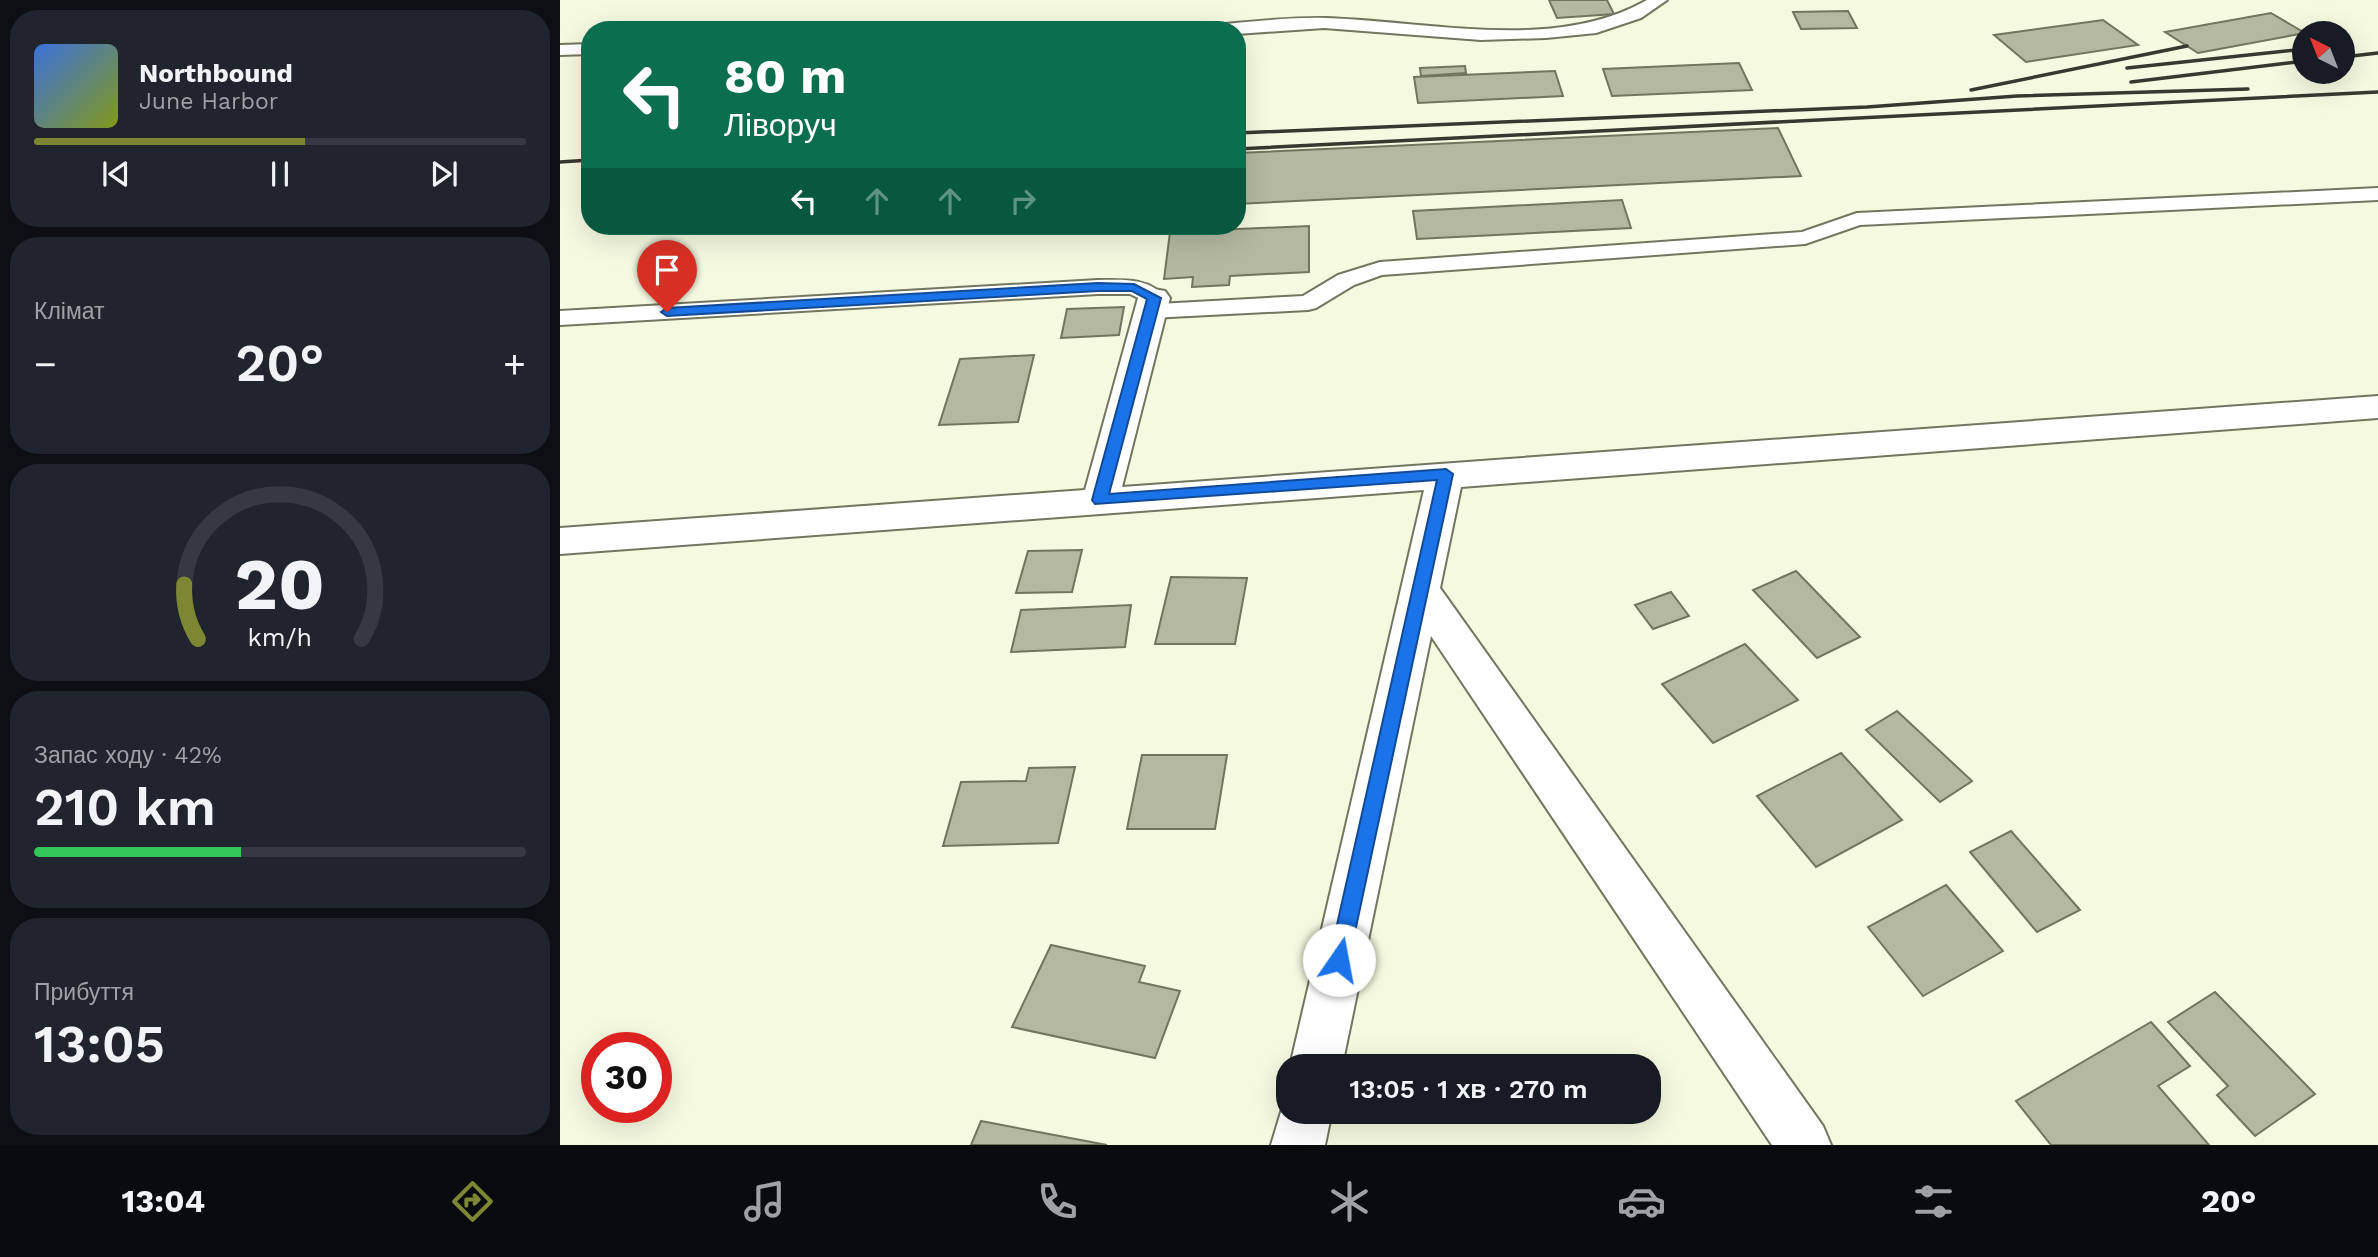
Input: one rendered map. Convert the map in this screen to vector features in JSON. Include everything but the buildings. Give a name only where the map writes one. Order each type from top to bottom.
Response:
[{"type":"street","points":[[1100,500],[1152,305]]},
{"type":"street","points":[[560,541],[2378,407]]},
{"type":"street","points":[[1319,1054],[1446,474]]},
{"type":"street","points":[[1420,589],[1804,1145]]},
{"type":"street","points":[[1298,1145],[1303,1124]]},
{"type":"lane","points":[[1246,28],[1324,23],[1481,36],[1546,33],[1590,29],[1635,14],[1659,0]]},
{"type":"lane","points":[[560,50],[581,49]]},
{"type":"lane","points":[[560,318],[1098,287],[1134,288],[1152,305],[1308,303],[1346,280],[1380,270],[1805,238],[1857,219],[2378,194]]},
{"type":"railway","points":[[1971,90],[2187,46]]},
{"type":"railway","points":[[2127,68],[2292,50]]},
{"type":"railway","points":[[2356,56],[2378,53]]},
{"type":"railway","points":[[2131,82],[2292,63]]},
{"type":"railway","points":[[1246,133],[1867,107],[2017,96],[2248,89]]},
{"type":"railway","points":[[1246,149],[2378,92]]},
{"type":"railway","points":[[560,162],[581,161]]},
{"type":"route","points":[[667,312],[1098,287],[1134,288],[1154,298],[1100,500],[1446,474],[1339,960]]}]
